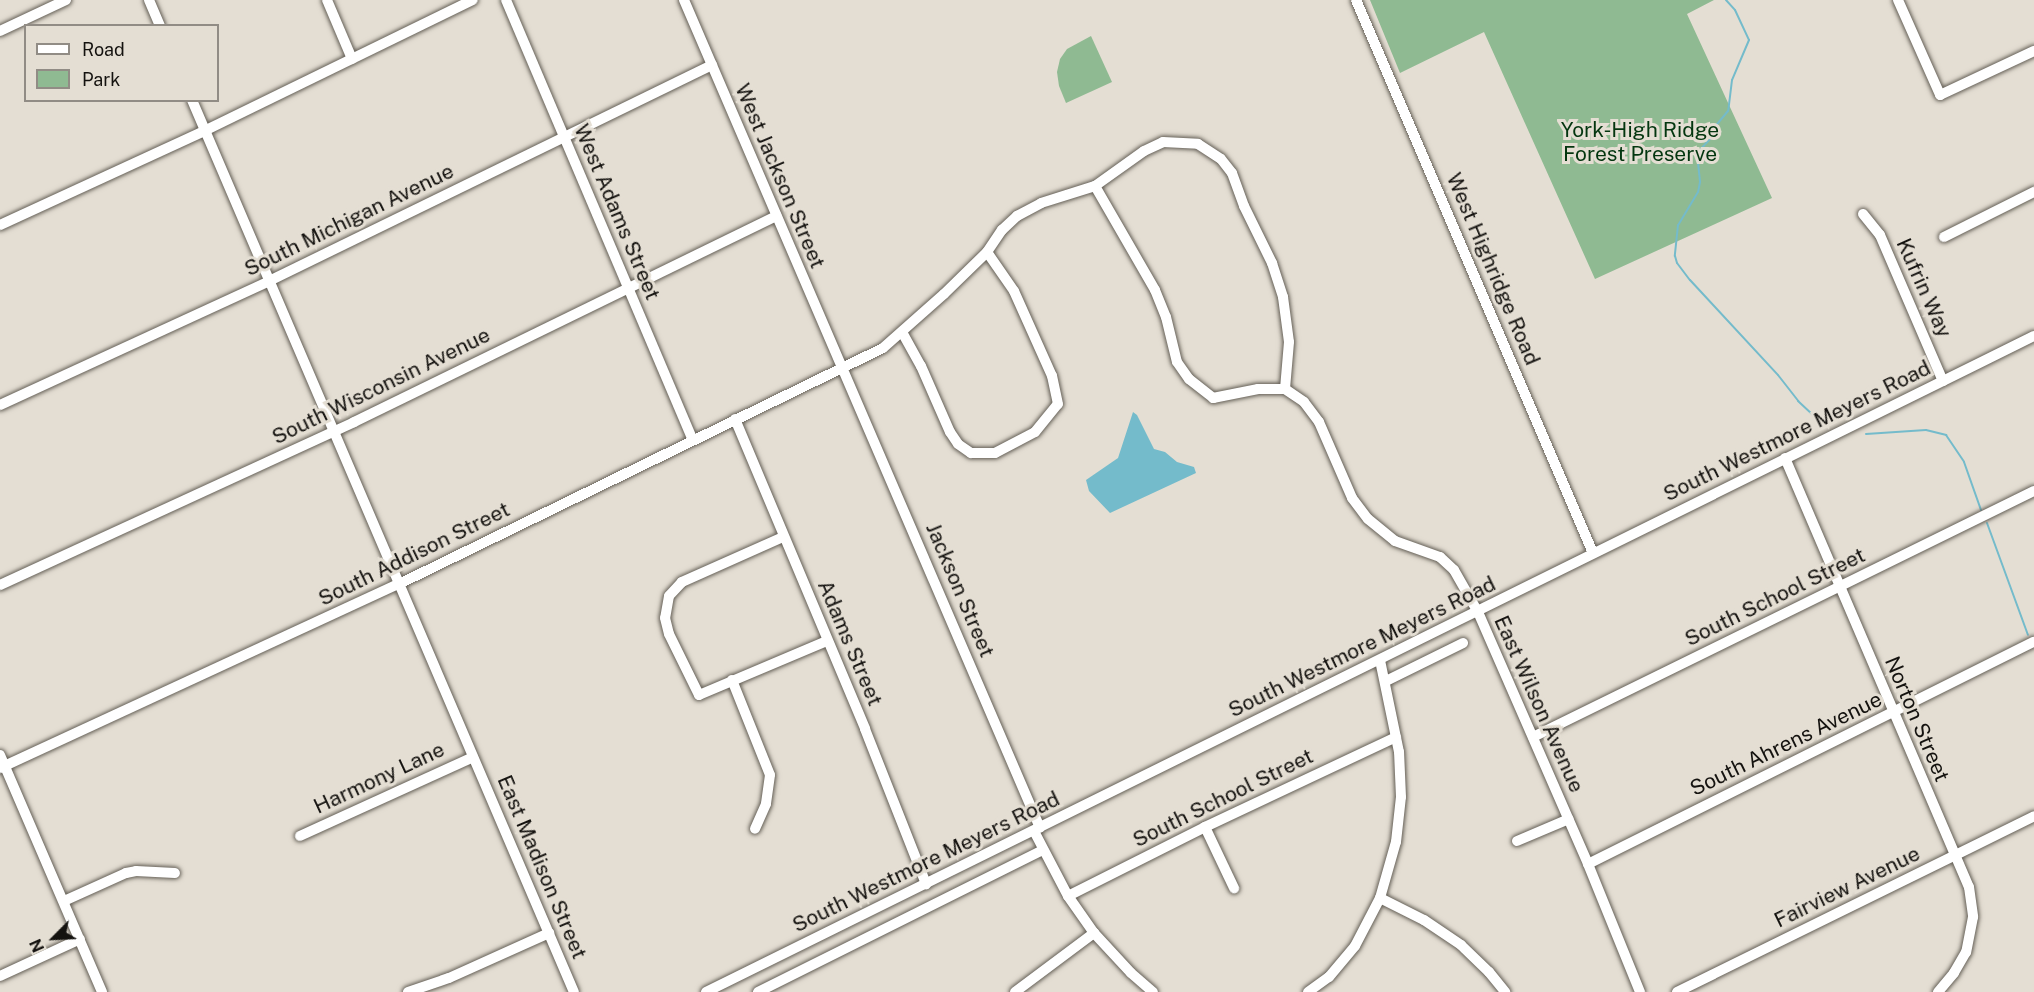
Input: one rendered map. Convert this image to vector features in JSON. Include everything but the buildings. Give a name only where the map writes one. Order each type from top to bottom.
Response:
[{"type":"street","points":[[0,31],[66,0]]},
{"type":"street","points":[[149,0],[158,24]]},
{"type":"street","points":[[327,0],[352,59]]},
{"type":"street","points":[[0,225],[204,131],[473,0]]},
{"type":"street","name":"West Adams Street","points":[[506,0],[693,440]]},
{"type":"street","name":"West Jackson Street","points":[[684,0],[841,368]]},
{"type":"street","name":"West Highridge Road","points":[[1356,0],[1593,553]]},
{"type":"street","points":[[1898,0],[1940,95],[2034,51]]},
{"type":"street","name":"South Michigan Avenue","points":[[0,405],[269,281],[712,65]]},
{"type":"street","name":"East Madison Street","points":[[193,102],[574,992]]},
{"type":"street","name":"South Addison Street","points":[[2,763],[399,584],[883,348],[987,252],[1008,225],[1029,208],[1095,186],[1149,147],[1163,142],[1179,141],[1198,144],[1226,164],[1272,263],[1284,297],[1288,324],[1285,389]]},
{"type":"street","points":[[1095,186],[1155,290],[1166,317],[1178,362],[1189,379],[1213,398],[1258,389],[1285,389]]},
{"type":"street","points":[[1944,237],[2034,192]]},
{"type":"street","name":"Kufrin Way","points":[[1863,214],[1880,236],[1943,381]]},
{"type":"street","name":"South Wisconsin Avenue","points":[[0,585],[333,432],[776,216]]},
{"type":"street","points":[[902,332],[958,444],[971,453],[986,454],[1000,451],[1033,434],[1058,404],[1052,376],[1014,291],[987,252]]},
{"type":"street","name":"South Westmore Meyers Road","points":[[706,992],[2034,336]]},
{"type":"street","name":"Jackson Street","points":[[841,368],[872,434],[1044,850],[1068,896],[1094,933],[1131,973],[1153,992]]},
{"type":"street","name":"East Wilson Avenue","points":[[1285,389],[1305,402],[1315,414],[1347,487],[1368,519],[1395,541],[1440,557],[1454,570],[1478,612],[1569,819],[1640,992]]},
{"type":"street","name":"Adams Street","points":[[735,419],[865,729],[926,884]]},
{"type":"street","name":"Norton Street","points":[[1785,458],[1893,712],[1957,854],[1971,896],[1972,927],[1966,952],[1960,965],[1938,992]]},
{"type":"street","name":"South School Street","points":[[1533,737],[2034,491]]},
{"type":"street","points":[[783,537],[692,575],[682,582],[669,597],[667,628],[699,694],[826,640]]},
{"type":"street","name":"South Ahrens Avenue","points":[[1588,864],[2034,642]]},
{"type":"street","points":[[1386,681],[1463,643]]},
{"type":"street","points":[[1308,992],[1329,977],[1349,955],[1380,898],[1399,819],[1401,775],[1386,681],[1380,660]]},
{"type":"street","points":[[732,680],[770,775],[766,804],[755,829]]},
{"type":"street","name":"South School Street","points":[[1068,896],[1205,827],[1396,737]]},
{"type":"street","name":"Harmony Lane","points":[[300,836],[474,757]]},
{"type":"street","points":[[2,763],[102,992]]},
{"type":"street","name":"Fairview Avenue","points":[[1677,992],[2034,816]]},
{"type":"street","points":[[1517,842],[1569,819]]},
{"type":"street","points":[[1205,827],[1234,888]]},
{"type":"street","points":[[758,992],[1044,850]]},
{"type":"street","points":[[64,901],[126,873],[136,871],[174,873]]},
{"type":"street","points":[[1380,898],[1424,920],[1461,945],[1489,972],[1505,992]]},
{"type":"street","points":[[408,992],[449,978],[549,933]]},
{"type":"street","points":[[1015,992],[1094,933]]},
{"type":"street","points":[[0,976],[80,939]]},
{"type":"green space","name":"York-High Ridge Forest Preserve","points":[[1370,0],[1714,0],[1687,14],[1772,198],[1595,279],[1484,32],[1400,73]]},
{"type":"green space","points":[[1091,36],[1112,82],[1066,103],[1059,86],[1057,72],[1060,59],[1067,49]]},
{"type":"water","points":[[1133,412],[1137,415],[1154,449],[1165,452],[1177,462],[1194,467],[1196,473],[1110,513],[1089,491],[1086,480],[1118,458]]},
{"type":"waterway","points":[[1726,0],[1735,10],[1749,40],[1732,80],[1728,111],[1717,124],[1711,138],[1697,153],[1700,182],[1698,192],[1678,225],[1675,256],[1677,263],[1690,280],[1778,375],[1798,401],[1815,417],[1826,422]]},
{"type":"waterway","points":[[1866,434],[1926,430],[1946,435],[1964,462],[1981,510]]},
{"type":"waterway","points":[[1987,523],[2028,635]]}]
